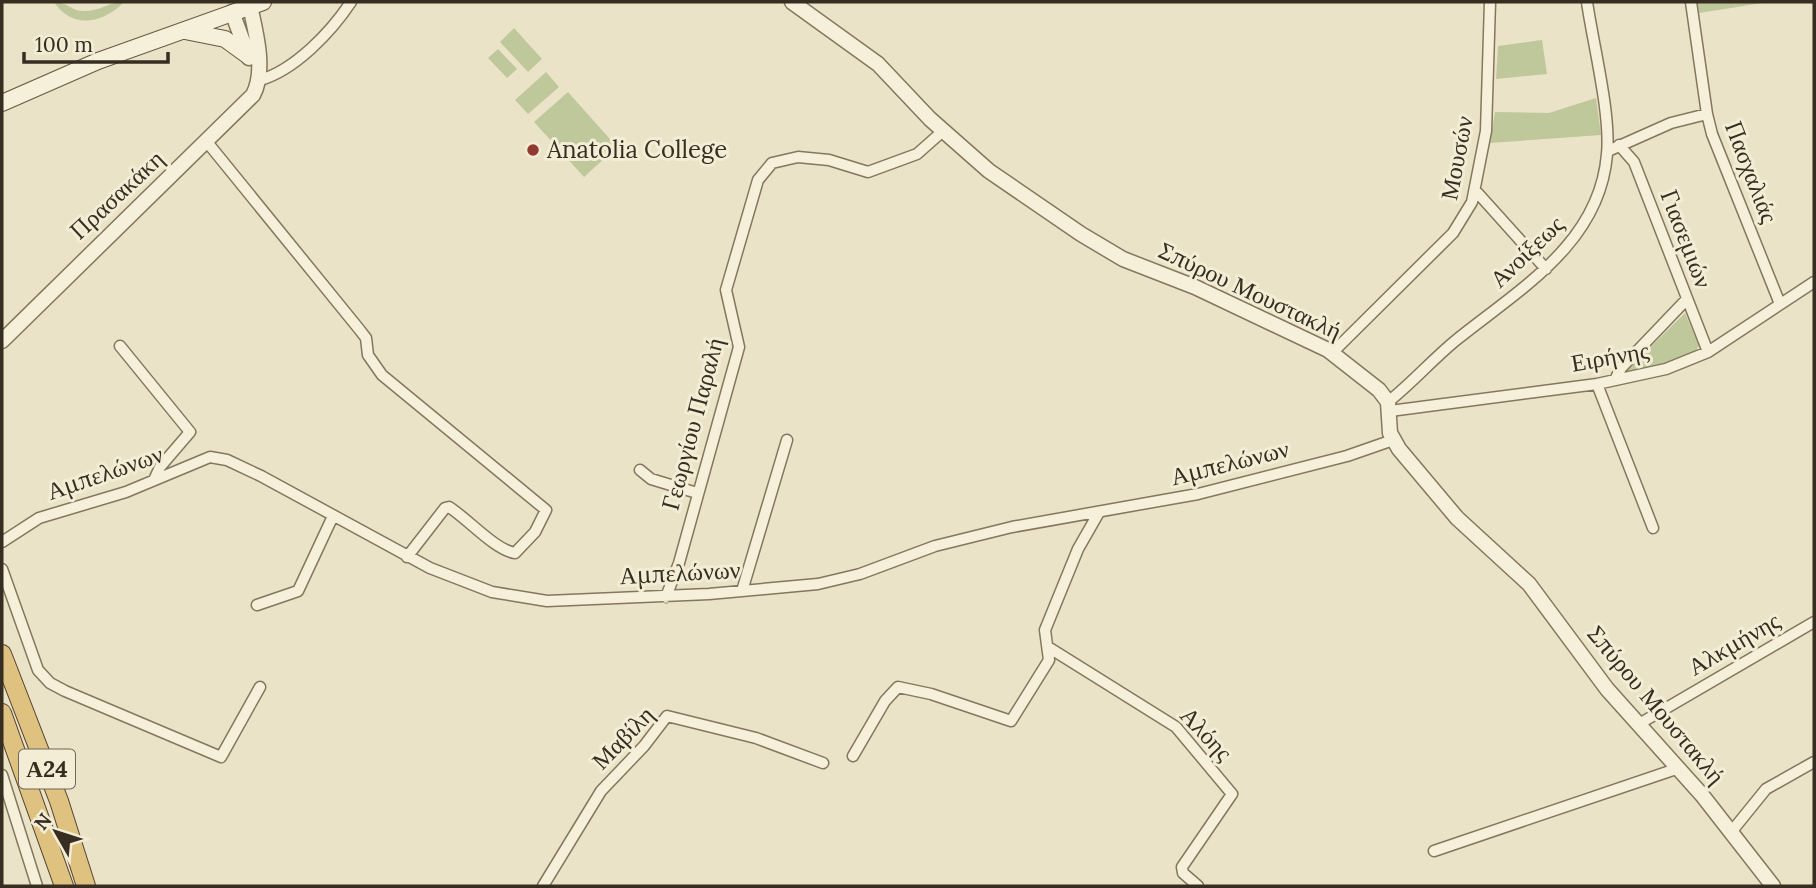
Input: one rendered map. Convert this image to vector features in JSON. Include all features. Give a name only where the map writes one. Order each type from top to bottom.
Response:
[{"type":"highway","name":"Α24","points":[[2,654],[40,749],[86,886]]},
{"type":"highway","name":"Α24","points":[[2,713],[64,886]]},
{"type":"main road","points":[[2,103],[39,84],[257,4]]},
{"type":"main road","points":[[182,30],[225,39],[247,55]]},
{"type":"main road","points":[[2,93],[39,84]]},
{"type":"street","name":"Πρασακάκη","points":[[2,341],[91,251],[241,109],[259,76],[277,74],[293,62],[351,2]]},
{"type":"street","name":"Σπύρου Μουστακλή","points":[[792,2],[878,64],[943,131],[998,177],[1113,254],[1195,287],[1332,353],[1365,378],[1389,406]]},
{"type":"street","name":"Μουσών","points":[[1332,353],[1453,233],[1469,211],[1488,111],[1490,2]]},
{"type":"street","name":"Ανοίξεως","points":[[1389,406],[1449,346],[1546,269],[1574,240],[1589,216],[1601,184],[1608,151],[1587,2]]},
{"type":"street","points":[[1691,2],[1707,114]]},
{"type":"street","points":[[257,4],[259,76]]},
{"type":"street","points":[[232,12],[247,55],[259,76]]},
{"type":"street","name":"Πασχαλιάς","points":[[1608,151],[1671,122],[1707,114],[1712,134],[1780,304]]},
{"type":"street","name":"Γεωργίου Παραλή","points":[[666,597],[679,563],[739,347],[726,290],[744,222],[760,176],[772,163],[798,157],[829,160],[861,172],[875,170],[917,154],[943,131]]},
{"type":"street","points":[[207,142],[366,338],[368,355],[382,375],[545,510],[535,532],[515,552],[504,550],[466,518],[449,507],[445,508],[407,557]]},
{"type":"street","name":"Γιασεμιών","points":[[1619,145],[1634,162],[1708,352]]},
{"type":"street","points":[[1475,190],[1546,269]]},
{"type":"street","name":"Ειρήνης","points":[[1389,406],[1597,384],[1666,369],[1708,352],[1814,282]]},
{"type":"street","points":[[1615,380],[1622,368],[1687,299]]},
{"type":"street","points":[[120,346],[190,432],[160,467],[154,480]]},
{"type":"street","points":[[1597,384],[1653,528]]},
{"type":"street","points":[[1389,406],[1392,440]]},
{"type":"street","points":[[742,591],[788,440]]},
{"type":"street","name":"Σπύρου Μουστακλή","points":[[1392,440],[1451,511],[1529,584],[1602,683],[1679,768],[1732,831],[1773,886]]},
{"type":"street","name":"Αμπελώνων","points":[[2,542],[39,518],[126,492],[210,457],[227,460],[407,557],[461,582],[517,597],[547,601],[666,597],[818,584],[860,574],[935,546],[1012,527],[1098,514],[1198,494],[1346,456],[1392,440]]},
{"type":"street","points":[[640,470],[651,479],[697,493]]},
{"type":"street","points":[[853,757],[884,701],[898,687],[931,694],[1011,721],[1048,660],[1045,630],[1078,549],[1098,514]]},
{"type":"street","points":[[257,605],[298,590],[333,516]]},
{"type":"street","points":[[2,569],[38,670],[50,683],[65,691],[221,757],[260,687]]},
{"type":"street","name":"Αλκμήνης","points":[[1639,724],[1814,622]]},
{"type":"street","name":"Αλόης","points":[[1048,647],[1176,727],[1232,794],[1182,867],[1183,873],[1198,886]]},
{"type":"street","name":"Μαβίλη","points":[[543,886],[601,791],[644,746],[667,716],[756,738],[823,763]]},
{"type":"street","points":[[1732,831],[1766,789],[1814,762]]},
{"type":"street","points":[[1434,851],[1679,768]]},
{"type":"street","points":[[2,775],[37,886]]},
{"type":"green space","points":[[54,2],[86,11],[124,2],[98,19],[79,20],[61,11]]},
{"type":"green space","points":[[1697,2],[1769,2],[1699,13]]},
{"type":"green space","points":[[514,28],[542,59],[528,72],[500,42]]},
{"type":"green space","points":[[1542,40],[1547,74],[1496,79],[1498,46]]},
{"type":"green space","points":[[498,49],[517,69],[507,78],[488,58]]},
{"type":"green space","points":[[546,72],[559,87],[528,114],[515,100]]},
{"type":"green space","points":[[568,92],[617,147],[584,177],[534,122]]},
{"type":"green space","points":[[1596,98],[1601,135],[1490,143],[1495,112],[1549,113]]},
{"type":"green space","points":[[1685,313],[1699,346],[1694,353],[1666,366],[1626,371]]},
{"type":"place","name":"Anatolia College","points":[[533,150]]}]
